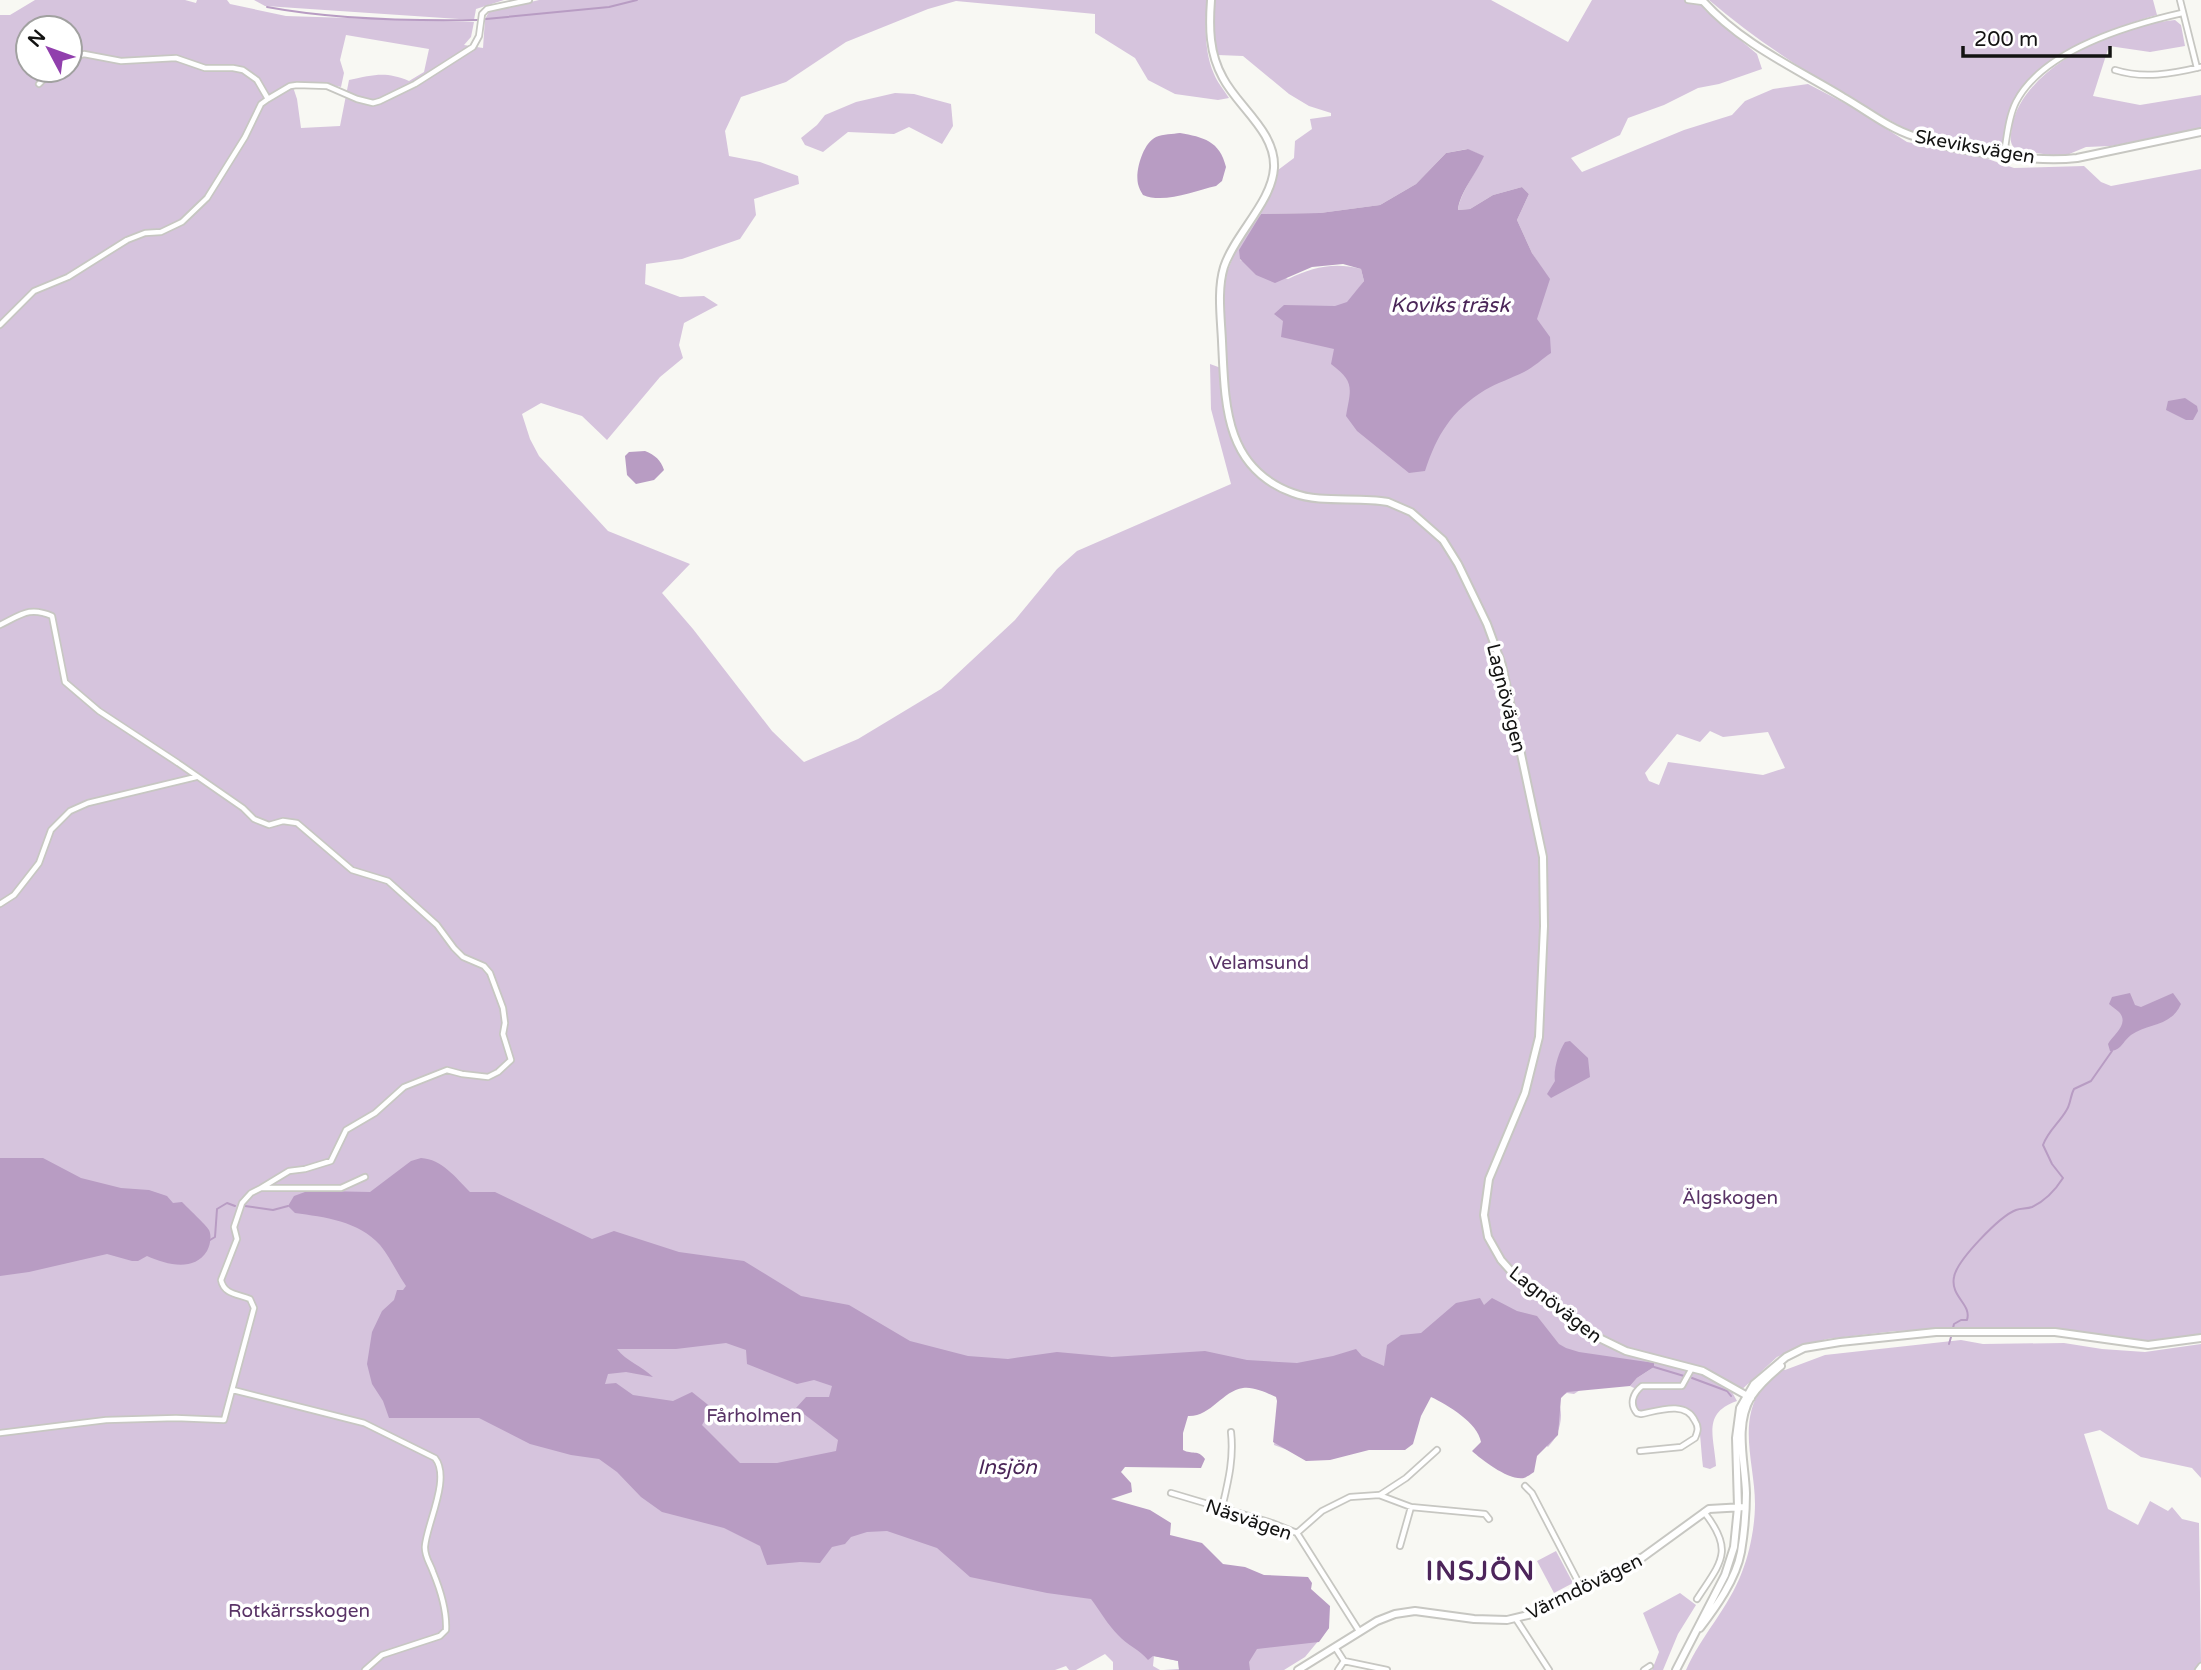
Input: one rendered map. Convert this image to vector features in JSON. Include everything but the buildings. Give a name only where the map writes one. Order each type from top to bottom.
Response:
[{"type":"street","points":[[0,325],[34,291],[68,277],[127,240],[145,233],[161,232],[182,222],[207,198],[245,137],[261,104],[268,99],[290,86],[297,85],[327,86],[357,99],[373,103],[380,101],[415,84],[473,47],[479,36],[482,16],[487,9],[529,0]]},
{"type":"street","name":"Lagnövägen","points":[[1212,0],[1210,35],[1217,66],[1231,92],[1266,135],[1274,159],[1268,189],[1233,246],[1222,278],[1222,355],[1227,411],[1234,439],[1253,468],[1283,489],[1311,497],[1388,502],[1399,505],[1424,521],[1443,540],[1458,564],[1487,624],[1504,674],[1543,857],[1544,926],[1539,1037],[1525,1093],[1489,1179],[1484,1216],[1488,1237],[1501,1260],[1518,1279],[1591,1334],[1626,1352],[1690,1374],[1717,1378],[1749,1396]]},
{"type":"street","points":[[1688,0],[1703,1]]},
{"type":"street","points":[[2115,70],[2133,76],[2151,76],[2199,68],[2180,0]]},
{"type":"street","name":"Skeviksvägen","points":[[1703,1],[1752,42],[1907,134],[1943,144],[2004,154],[2066,159],[2201,132]]},
{"type":"street","points":[[2004,154],[2012,113],[2017,102],[2032,80],[2044,69],[2118,30],[2182,13]]},
{"type":"street","points":[[84,54],[121,61],[176,58],[205,68],[233,68],[257,80],[268,99]]},
{"type":"street","points":[[0,625],[29,611],[41,611],[52,616],[66,684],[99,711],[135,733],[261,823],[297,823],[352,870],[388,881],[437,925],[463,957],[484,966],[489,973],[503,1009],[503,1034],[511,1060],[488,1077],[447,1069],[404,1087],[375,1113],[346,1130],[331,1161],[289,1171],[242,1203],[234,1227],[237,1239],[221,1280],[228,1292],[250,1299],[254,1308],[225,1420],[106,1420],[0,1433]]},
{"type":"street","points":[[0,904],[14,895],[39,863],[51,830],[70,811],[88,803],[197,776]]},
{"type":"street","points":[[261,1188],[341,1188],[365,1177]]},
{"type":"street","points":[[1676,1670],[1694,1635],[1736,1569],[1741,1550],[1742,1439],[1749,1396],[1781,1365],[1810,1349],[1886,1336],[1936,1332],[2054,1332],[2148,1345],[2201,1338]]},
{"type":"street","points":[[1640,1451],[1681,1447],[1695,1438],[1697,1424],[1693,1416],[1685,1410],[1666,1409],[1641,1414],[1637,1413],[1633,1406],[1634,1396],[1642,1386],[1677,1388],[1690,1374]]},
{"type":"street","points":[[233,1390],[364,1423],[439,1462],[441,1469],[438,1492],[424,1553],[442,1599],[446,1630],[440,1636],[382,1655],[365,1670]]},
{"type":"street","points":[[1222,1508],[1231,1471],[1231,1432]]},
{"type":"street","points":[[1379,1495],[1406,1478],[1437,1450]]},
{"type":"street","points":[[1525,1486],[1532,1493],[1582,1590]]},
{"type":"street","name":"Näsvägen","points":[[1171,1493],[1297,1533],[1359,1632]]},
{"type":"street","points":[[1297,1533],[1330,1506],[1350,1497],[1379,1495],[1411,1507],[1485,1514],[1489,1519]]},
{"type":"street","points":[[1400,1546],[1411,1507]]},
{"type":"street","name":"Värmdövägen","points":[[1298,1670],[1383,1618],[1415,1611],[1474,1619],[1516,1619],[1538,1612],[1652,1552],[1703,1512],[1714,1508],[1741,1507]]},
{"type":"street","points":[[1697,1599],[1715,1572],[1723,1552],[1717,1529],[1703,1512]]},
{"type":"street","points":[[1516,1619],[1549,1670]]},
{"type":"street","points":[[1335,1647],[1344,1661],[1387,1670]]},
{"type":"street","points":[[1338,1670],[1344,1661]]},
{"type":"street","points":[[1644,1670],[1650,1666]]},
{"type":"street","points":[[2198,1670],[2201,1666]]},
{"type":"green space","name":"Velamsund","points":[[35,0],[185,0],[196,3],[197,0],[227,0],[230,4],[286,16],[474,22],[471,37],[464,45],[483,48],[485,19],[489,12],[539,0],[1207,0],[1208,56],[1215,77],[1229,98],[1218,100],[1175,94],[1148,80],[1135,58],[1095,33],[1095,14],[956,1],[928,9],[846,42],[786,82],[741,97],[725,131],[729,156],[760,162],[798,176],[799,184],[754,199],[756,215],[740,239],[682,259],[646,264],[645,284],[680,297],[704,296],[718,305],[684,323],[679,345],[683,358],[660,377],[607,440],[582,416],[541,403],[522,414],[539,456],[608,531],[690,564],[662,593],[772,731],[804,762],[858,739],[941,689],[1015,620],[1057,569],[1077,551],[1231,484],[1211,409],[1210,364],[1221,368],[1219,340],[1225,338],[1224,292],[1227,272],[1240,240],[1272,190],[1278,170],[1294,158],[1295,141],[1312,129],[1310,119],[1331,116],[1331,113],[1309,106],[1289,94],[1243,56],[1218,55],[1213,32],[1214,0],[1491,0],[1568,42],[1592,0],[1697,0],[1706,11],[1757,54],[1762,69],[1719,84],[1698,88],[1664,105],[1628,118],[1620,135],[1571,158],[1582,172],[1684,130],[1732,115],[1745,101],[1773,89],[1808,84],[1854,108],[1907,142],[1982,157],[2014,168],[2084,166],[2101,182],[2111,186],[2201,169],[2201,1334],[2148,1342],[2074,1331],[1931,1330],[1827,1339],[1777,1357],[1737,1394],[1732,1392],[1737,1401],[1726,1406],[1714,1419],[1716,1466],[1710,1469],[1703,1467],[1698,1422],[1694,1414],[1678,1408],[1642,1412],[1635,1407],[1635,1397],[1642,1391],[1649,1388],[1679,1388],[1691,1378],[1687,1376],[1677,1386],[1647,1383],[1636,1389],[1630,1386],[1654,1367],[1561,1396],[1558,1401],[1560,1426],[1548,1447],[1536,1438],[1432,1385],[1304,1456],[1274,1445],[1278,1414],[1289,1387],[1239,1378],[1109,1457],[1098,1507],[1151,1545],[1329,1628],[1305,1657],[1284,1670],[1164,1670],[1179,1669],[1178,1661],[1154,1656],[1153,1666],[1160,1670],[1113,1670],[1113,1662],[1105,1654],[1076,1670],[1069,1670],[1066,1666],[1055,1670],[0,1670],[0,15],[10,15]],"holes":[[[346,35],[429,49],[424,72],[409,81],[386,75],[349,80],[340,126],[301,128],[292,84],[328,84],[341,87],[344,73],[340,60]],[[1467,149],[1483,156],[1458,210],[1470,209],[1493,195],[1522,187],[1529,194],[1517,220],[1541,267],[1353,296],[1364,281],[1361,269],[1324,267],[1288,279],[1240,260],[1261,214],[1320,213],[1380,205],[1416,184],[1446,153]],[[1710,731],[1723,737],[1768,732],[1785,768],[1763,775],[1668,762],[1659,785],[1649,781],[1645,773],[1677,734],[1700,742]]]},
{"type":"green space","points":[[254,0],[504,0],[476,9],[474,20],[265,6]]},
{"type":"green space","points":[[1709,0],[2153,0],[2157,15],[2118,27],[2078,45],[2041,70],[2026,84],[2015,100],[2004,140],[1997,151],[1913,133],[1807,72],[1757,38]]},
{"type":"green space","points":[[2175,20],[2181,25],[2185,46],[2150,52],[2109,46],[2093,96],[2140,105],[2201,95],[2201,129],[2111,146],[2086,147],[2062,157],[2014,148],[2011,140],[2012,126],[2020,104],[2035,84],[2054,67],[2102,40],[2152,23]]},
{"type":"green space","points":[[895,93],[914,94],[951,104],[953,126],[942,144],[909,127],[894,134],[848,132],[823,152],[805,145],[801,138],[825,115],[856,102]]},
{"type":"green space","points":[[1961,1340],[1983,1344],[2064,1343],[2145,1352],[2201,1344],[2201,1478],[2192,1468],[2141,1457],[2100,1430],[2084,1434],[2108,1509],[2138,1525],[2150,1501],[2168,1511],[2172,1507],[2182,1519],[2199,1523],[2201,1663],[2196,1670],[1686,1670],[1730,1597],[1747,1556],[1755,1504],[1749,1444],[1750,1415],[1764,1385],[1781,1369],[1785,1370],[1825,1355]]},
{"type":"green space","points":[[1556,1551],[1573,1583],[1554,1593],[1537,1561]]},
{"type":"green space","points":[[1680,1593],[1696,1605],[1678,1634],[1663,1670],[1652,1670],[1659,1652],[1643,1613]]},
{"type":"water","points":[[1180,133],[1203,139],[1220,151],[1226,167],[1222,181],[1216,186],[1179,196],[1160,198],[1143,195],[1138,184],[1138,172],[1147,145],[1156,137]]},
{"type":"water","name":"Koviks träsk","points":[[1468,149],[1484,156],[1465,190],[1458,210],[1470,209],[1493,195],[1522,187],[1529,194],[1517,220],[1532,253],[1550,279],[1537,319],[1550,337],[1551,353],[1528,370],[1485,390],[1463,406],[1440,435],[1425,471],[1409,473],[1357,431],[1346,416],[1349,386],[1344,376],[1331,364],[1334,349],[1281,337],[1283,321],[1274,314],[1284,305],[1335,306],[1347,302],[1364,281],[1361,269],[1343,264],[1312,267],[1275,283],[1256,275],[1240,259],[1239,250],[1261,214],[1320,213],[1380,205],[1416,184],[1446,153]]},
{"type":"water","points":[[2185,398],[2197,406],[2198,411],[2193,420],[2186,420],[2166,410],[2168,401]]},
{"type":"water","points":[[645,451],[657,458],[664,470],[654,480],[636,484],[627,475],[625,456],[629,452]]},
{"type":"water","points":[[2130,993],[2135,1005],[2141,1007],[2173,993],[2181,1004],[2165,1021],[2138,1031],[2128,1037],[2119,1048],[2110,1051],[2108,1044],[2123,1021],[2119,1012],[2109,1004],[2112,997]]},
{"type":"water","points":[[1570,1041],[1588,1058],[1590,1077],[1551,1098],[1547,1094],[1555,1081],[1559,1055],[1565,1042]]},
{"type":"water","points":[[0,1158],[43,1158],[81,1178],[121,1188],[149,1190],[167,1196],[173,1203],[182,1202],[209,1230],[208,1249],[202,1258],[188,1264],[171,1264],[147,1256],[132,1261],[107,1254],[0,1276]]},
{"type":"water","name":"Insjön","points":[[421,1158],[436,1162],[470,1192],[495,1192],[592,1239],[614,1231],[679,1252],[744,1261],[801,1296],[849,1305],[910,1341],[968,1356],[1008,1359],[1057,1352],[1112,1357],[1205,1351],[1247,1360],[1297,1363],[1356,1349],[1362,1356],[1384,1366],[1387,1345],[1401,1335],[1421,1333],[1456,1303],[1480,1298],[1484,1305],[1492,1298],[1517,1311],[1537,1316],[1559,1344],[1566,1348],[1654,1363],[1654,1367],[1630,1386],[1567,1392],[1561,1398],[1558,1435],[1537,1456],[1534,1472],[1524,1478],[1504,1473],[1472,1451],[1481,1442],[1474,1428],[1453,1410],[1431,1397],[1421,1416],[1413,1444],[1405,1450],[1369,1450],[1330,1460],[1306,1461],[1273,1442],[1276,1397],[1260,1390],[1236,1390],[1203,1412],[1188,1416],[1183,1433],[1183,1450],[1197,1453],[1205,1459],[1201,1468],[1125,1467],[1121,1472],[1131,1483],[1132,1492],[1111,1499],[1150,1510],[1171,1523],[1170,1535],[1202,1543],[1223,1564],[1245,1567],[1264,1575],[1308,1577],[1312,1583],[1311,1589],[1330,1606],[1329,1628],[1319,1642],[1257,1649],[1249,1662],[1250,1670],[1179,1670],[1178,1661],[1153,1656],[1148,1660],[1125,1642],[1091,1599],[970,1577],[937,1548],[887,1531],[867,1532],[851,1537],[845,1544],[832,1547],[820,1563],[767,1565],[760,1546],[724,1528],[662,1512],[599,1459],[530,1444],[479,1418],[389,1418],[383,1401],[372,1384],[367,1364],[372,1332],[382,1311],[394,1300],[397,1290],[403,1290],[406,1286],[384,1250],[362,1230],[318,1216],[295,1213],[288,1206],[294,1196],[305,1192],[370,1192],[411,1161]],"holes":[[[726,1343],[746,1350],[747,1364],[797,1384],[814,1380],[832,1386],[829,1397],[806,1397],[796,1408],[838,1440],[836,1451],[777,1463],[740,1463],[702,1425],[712,1408],[692,1392],[673,1401],[633,1395],[616,1383],[605,1384],[608,1374],[626,1372],[653,1377],[617,1349],[676,1349]]]},
{"type":"waterway","points":[[486,19],[609,7],[637,0]]},
{"type":"waterway","points":[[267,7],[372,18],[478,20]]},
{"type":"waterway","points":[[1953,1328],[1954,1324],[1967,1320],[1968,1314],[1955,1290],[1954,1277],[1957,1269],[1980,1239],[2000,1221],[2016,1210],[2037,1204],[2050,1194],[2063,1178],[2052,1164],[2043,1145],[2068,1108],[2074,1089],[2091,1081],[2112,1051]]},
{"type":"waterway","points":[[210,1240],[215,1237],[217,1209],[227,1203],[235,1206]]},
{"type":"waterway","points":[[245,1206],[273,1210],[288,1206]]},
{"type":"waterway","points":[[1949,1344],[1951,1337]]},
{"type":"waterway","points":[[1654,1367],[1684,1376]]},
{"type":"waterway","points":[[1692,1378],[1727,1391],[1731,1396]]},
{"type":"district","name":"INSJÖN","points":[[1481,1571]]},
{"type":"park label","name":"Älgskogen","points":[[1730,1197]]},
{"type":"park label","name":"Fårholmen","points":[[754,1415]]},
{"type":"park label","name":"Rotkärrsskogen","points":[[299,1610]]}]
